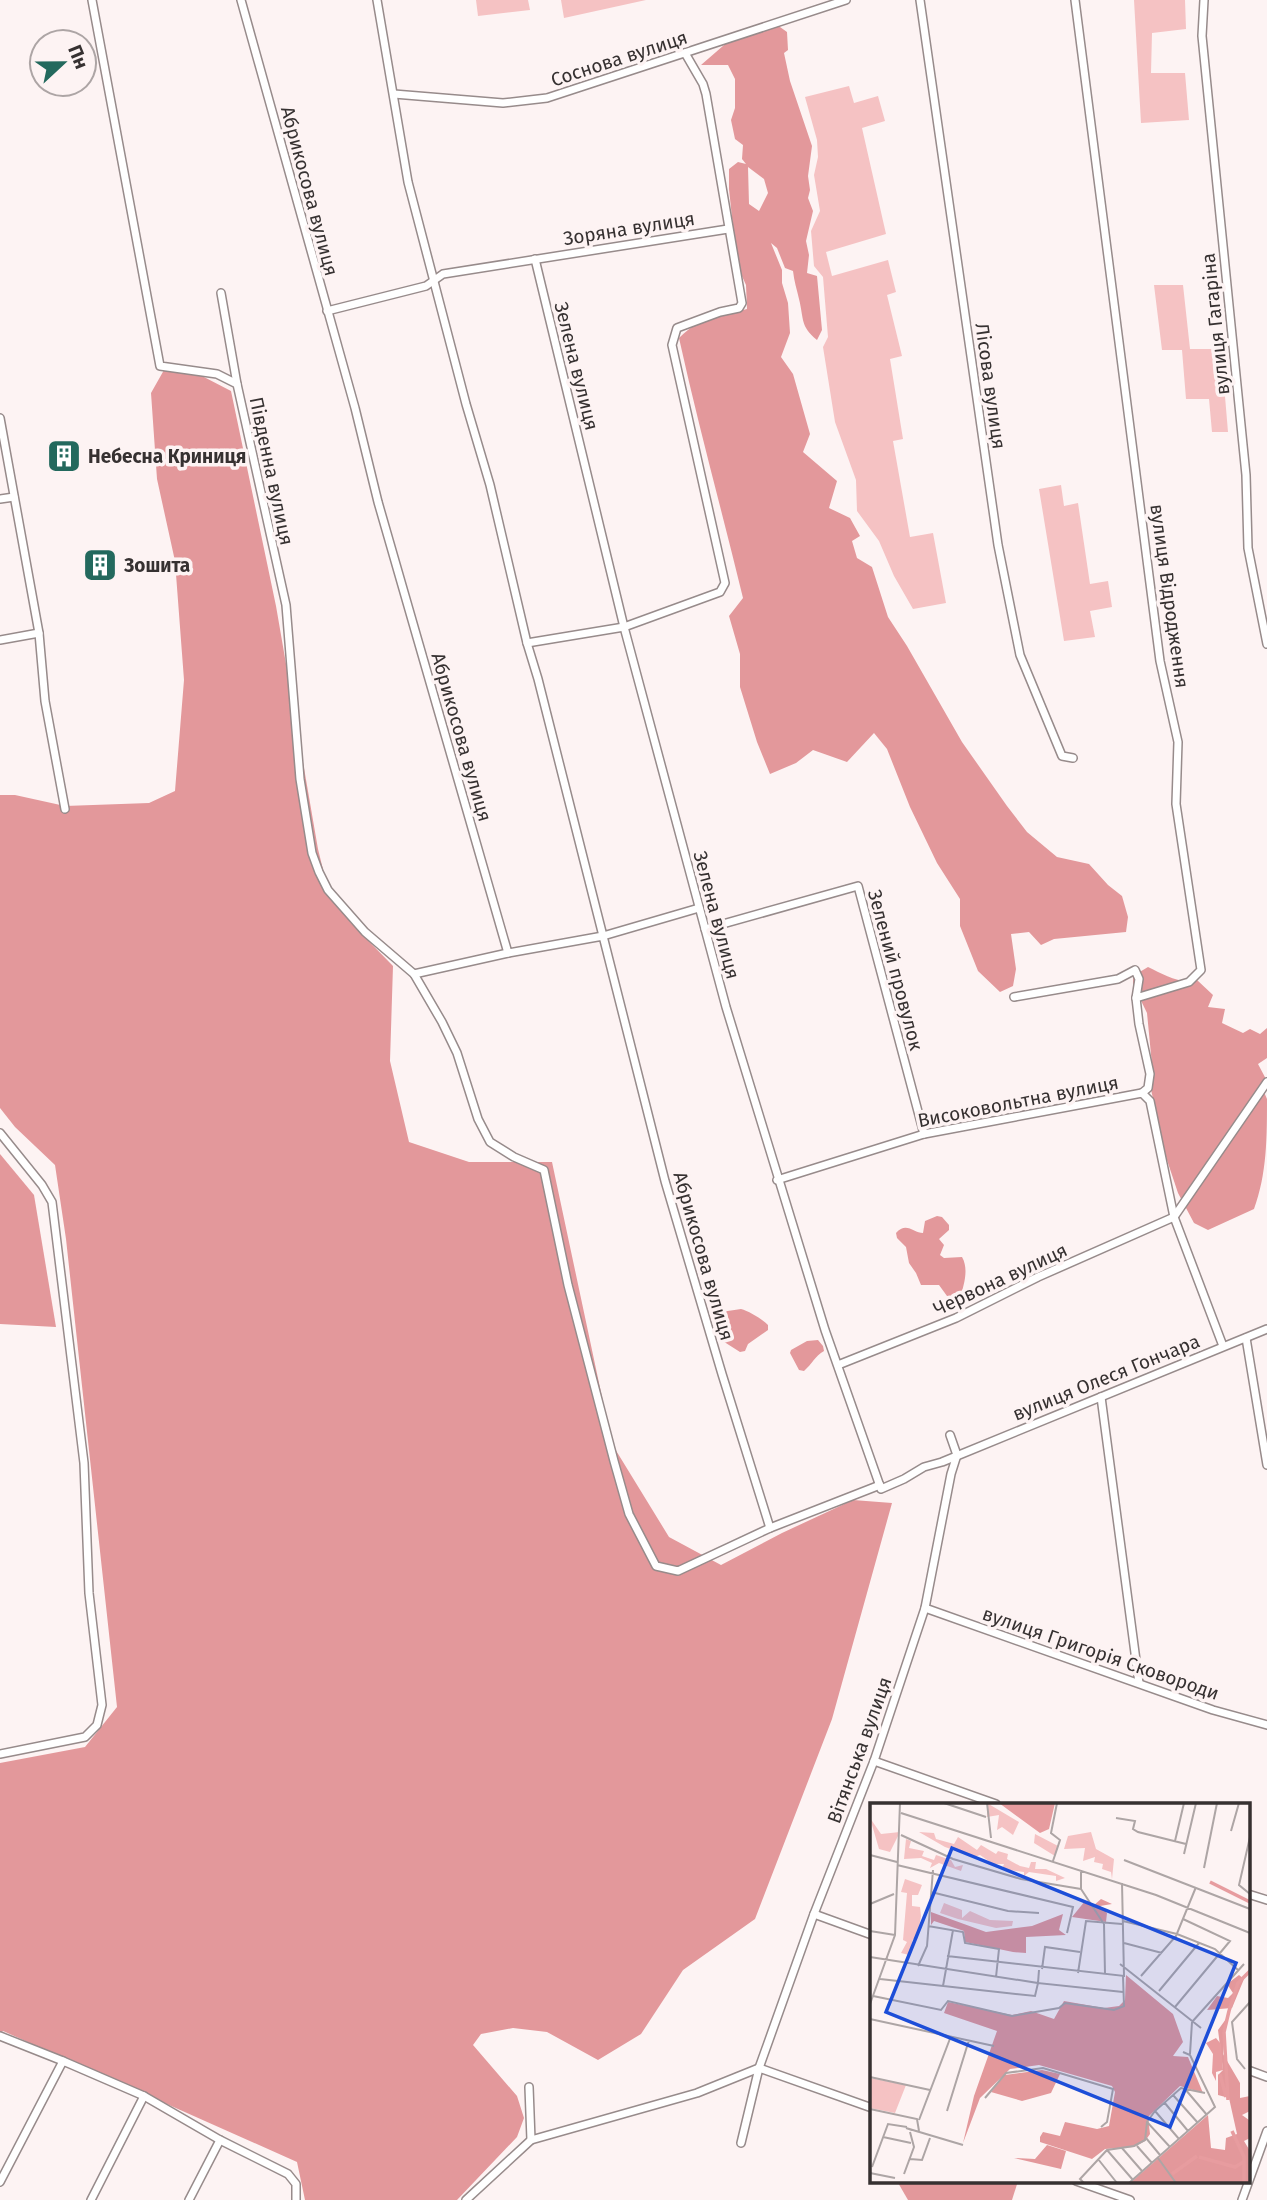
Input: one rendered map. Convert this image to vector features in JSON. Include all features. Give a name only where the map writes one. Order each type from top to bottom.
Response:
[{"type":"street","name":"Південна вулиця","points":[[92,0],[160,366],[217,374],[237,384],[286,605],[300,779],[312,853],[319,872],[337,900],[365,932],[414,974]]},
{"type":"street","name":"Абрикосова вулиця","points":[[242,0],[378,502],[508,953]]},
{"type":"street","points":[[377,0],[408,182],[434,279]]},
{"type":"street","name":"Соснова вулиця","points":[[394,94],[503,103],[547,98],[846,0]]},
{"type":"street","name":"Лісова вулиця","points":[[920,0],[998,545],[1020,655],[1062,756],[1073,758]]},
{"type":"street","name":"вулиця Відродження","points":[[1075,0],[1160,661],[1178,742],[1176,804],[1201,970],[1189,982],[1136,998]]},
{"type":"street","name":"вулиця Гагаріна","points":[[1204,0],[1202,36],[1246,475],[1248,548],[1267,644]]},
{"type":"street","points":[[527,643],[624,627],[720,592],[725,583],[672,345],[677,328],[739,308],[743,303],[706,94],[685,53]]},
{"type":"street","name":"Зоряна вулиця","points":[[327,311],[426,286],[443,274],[728,229]]},
{"type":"street","name":"Зелена вулиця","points":[[534,259],[624,627],[699,908],[777,1180],[880,1485]]},
{"type":"street","name":"Абрикосова вулиця","points":[[434,279],[490,485],[527,643],[665,1181],[770,1528]]},
{"type":"street","points":[[221,293],[237,384]]},
{"type":"street","points":[[0,418],[39,633],[45,701],[65,810]]},
{"type":"street","points":[[0,499],[14,498]]},
{"type":"street","points":[[0,640],[39,633]]},
{"type":"street","name":"Зелений провулок","points":[[705,929],[858,886],[923,1134]]},
{"type":"street","points":[[699,908],[603,936],[414,974],[457,1053],[478,1119],[491,1142],[514,1157],[544,1170],[568,1285],[629,1514],[656,1566],[678,1571],[770,1528],[880,1485],[881,1489],[888,1487],[924,1467],[957,1455],[950,1435]]},
{"type":"street","points":[[1014,997],[1118,979],[1135,970],[1139,979],[1136,998],[1139,1024],[1150,1074],[1148,1088],[1142,1093]]},
{"type":"street","points":[[1174,1217],[1267,1082]]},
{"type":"street","name":"Високовольтна вулиця","points":[[777,1180],[923,1134],[1142,1093],[1150,1101],[1174,1217],[1223,1346]]},
{"type":"street","points":[[0,1133],[42,1185],[51,1202],[84,1463],[89,1593],[102,1705],[97,1725],[85,1737],[0,1754]]},
{"type":"street","name":"Червона вулиця","points":[[838,1365],[956,1318],[1174,1217]]},
{"type":"street","name":"вулиця Олеся Гончара","points":[[957,1455],[1267,1329]]},
{"type":"street","points":[[1246,1338],[1267,1465]]},
{"type":"street","points":[[1101,1397],[1139,1684]]},
{"type":"street","name":"Вітянська вулиця","points":[[741,2143],[759,2068],[814,1914],[874,1761],[925,1608],[957,1455]]},
{"type":"street","points":[[942,1462],[949,1465],[951,1474]]},
{"type":"street","name":"вулиця Григорія Сковороди","points":[[925,1608],[1213,1710],[1267,1725]]},
{"type":"street","points":[[874,1761],[993,1803]]},
{"type":"street","points":[[1250,1895],[1267,1900]]},
{"type":"street","points":[[814,1914],[870,1934]]},
{"type":"street","points":[[0,2036],[144,2096],[220,2140],[288,2174],[296,2184],[296,2200]]},
{"type":"street","points":[[0,2182],[63,2061]]},
{"type":"street","points":[[466,2200],[531,2140],[697,2093],[759,2068],[870,2107]]},
{"type":"street","points":[[1250,2071],[1267,2077]]},
{"type":"street","points":[[529,2087],[531,2140]]},
{"type":"street","points":[[91,2200],[144,2096]]},
{"type":"street","points":[[1250,2178],[1267,2131]]},
{"type":"street","points":[[190,2200],[220,2140]]},
{"type":"street","points":[[1079,2182],[1129,2200]]},
{"type":"street","points":[[1242,2200],[1249,2182]]},
{"type":"shaded area","points":[[476,0],[528,0],[530,10],[478,16]]},
{"type":"shaded area","points":[[561,0],[646,0],[564,18]]},
{"type":"shaded area","points":[[1134,0],[1185,0],[1186,29],[1152,33],[1151,73],[1185,73],[1189,120],[1141,123]]},
{"type":"shaded area","points":[[773,22],[787,32],[788,50],[784,53],[790,81],[812,146],[808,198],[813,211],[806,241],[809,255],[807,273],[817,276],[822,330],[817,340],[804,322],[793,271],[785,268],[777,248],[771,243],[782,270],[782,283],[788,303],[790,333],[781,357],[793,374],[810,434],[803,452],[837,481],[829,508],[850,518],[860,536],[852,541],[857,558],[872,567],[888,617],[962,742],[1027,832],[1057,857],[1089,864],[1122,896],[1128,917],[1126,932],[1054,939],[1041,945],[1029,932],[1011,934],[1016,969],[1013,986],[1000,992],[978,971],[960,926],[960,899],[937,863],[910,807],[887,749],[874,733],[847,762],[813,750],[796,763],[770,774],[740,687],[740,654],[729,616],[743,598],[679,338],[711,317],[747,309],[746,285],[737,265],[729,189],[729,169],[738,162],[746,164],[742,159],[743,145],[735,139],[731,120],[735,108],[735,79],[728,65],[701,65],[731,39]],"holes":[[[748,167],[764,179],[768,193],[759,211],[749,204]]]},
{"type":"shaded area","points":[[849,86],[854,103],[878,96],[885,121],[862,128],[886,234],[826,252],[832,276],[888,260],[896,292],[887,295],[902,356],[890,359],[903,439],[893,441],[910,537],[933,533],[946,603],[913,609],[894,576],[879,541],[857,511],[856,480],[835,422],[823,347],[828,337],[823,277],[814,266],[811,231],[820,211],[814,175],[818,157],[817,140],[805,97]]},
{"type":"shaded area","points":[[1154,285],[1183,285],[1190,349],[1221,349],[1228,432],[1212,432],[1209,399],[1186,399],[1182,350],[1162,350]]},
{"type":"shaded area","points":[[164,370],[202,376],[231,391],[276,606],[318,849],[328,890],[351,923],[393,966],[390,1061],[409,1142],[469,1162],[552,1162],[612,1444],[669,1537],[721,1565],[853,1500],[892,1503],[832,1719],[755,1919],[683,1970],[641,2034],[598,2060],[547,2032],[513,2028],[481,2034],[473,2045],[517,2096],[524,2118],[517,2137],[457,2200],[305,2200],[297,2162],[3,2031],[0,2033],[0,1763],[85,1747],[117,1707],[66,1239],[55,1165],[15,1127],[0,1108],[0,795],[15,795],[65,806],[149,803],[175,791],[184,680],[175,561],[157,479],[151,393]]},
{"type":"shaded area","points":[[1061,485],[1064,506],[1078,503],[1090,584],[1108,581],[1112,607],[1090,611],[1095,637],[1064,641],[1039,489]]},
{"type":"shaded area","points":[[1148,967],[1178,980],[1197,980],[1213,995],[1208,1007],[1225,1009],[1222,1023],[1243,1033],[1250,1029],[1260,1034],[1267,1028],[1267,1058],[1258,1064],[1267,1081],[1264,1092],[1267,1099],[1267,1127],[1262,1182],[1258,1196],[1254,1209],[1208,1230],[1194,1223],[1178,1193],[1166,1157],[1150,1085],[1153,1075],[1147,1013],[1133,984],[1133,976]]},
{"type":"shaded area","points":[[0,1154],[34,1195],[56,1327],[0,1324]]},
{"type":"shaded area","points":[[937,1216],[942,1217],[949,1225],[949,1230],[939,1239],[944,1245],[940,1255],[944,1258],[962,1257],[965,1267],[960,1298],[953,1301],[939,1285],[921,1285],[909,1263],[906,1247],[896,1233],[907,1228],[923,1233],[925,1221]]},
{"type":"shaded area","points":[[741,1309],[762,1320],[768,1325],[768,1330],[748,1344],[745,1351],[740,1352],[718,1338],[713,1323],[721,1312]]},
{"type":"shaded area","points":[[818,1340],[824,1351],[804,1371],[799,1370],[791,1350],[807,1341]]},
{"type":"shaded area","points":[[898,2182],[1018,2182],[1012,2200],[908,2200]]},
{"type":"place","name":"Небесна Криниця","points":[[64,456]]},
{"type":"place","name":"Зошита","points":[[100,565]]}]
